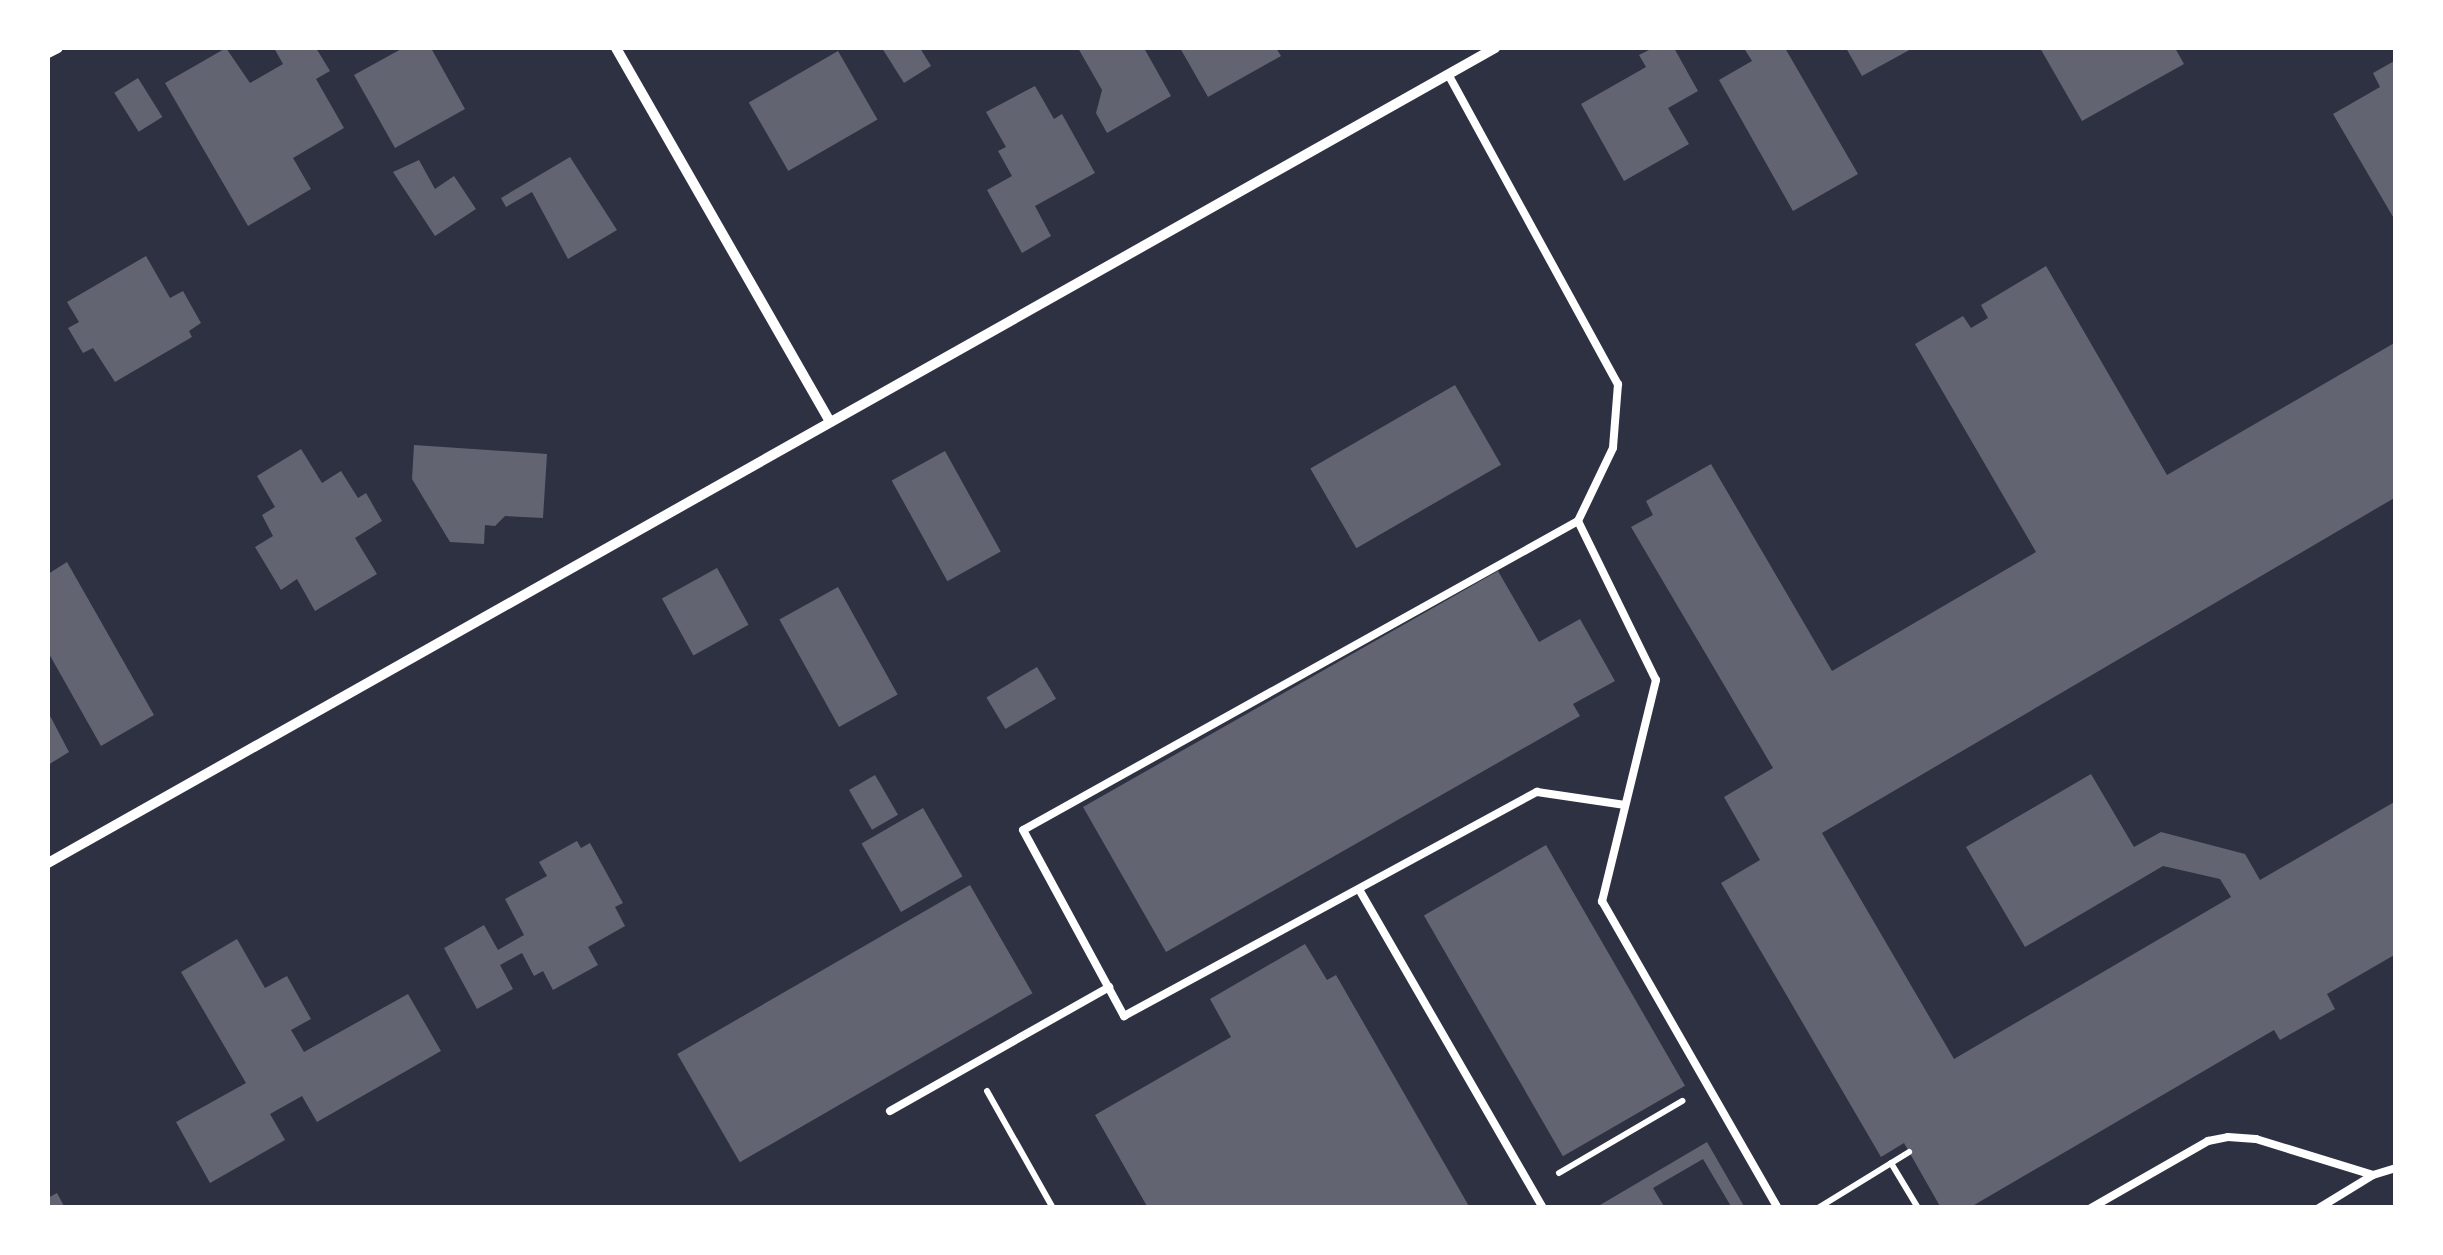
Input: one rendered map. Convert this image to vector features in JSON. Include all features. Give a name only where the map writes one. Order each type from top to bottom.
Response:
[{"type":"street","points":[[48,54],[58,48]]},
{"type":"street","points":[[616,48],[830,421]]},
{"type":"street","points":[[48,864],[1496,48]]},
{"type":"lane","points":[[1448,74],[1618,384],[1613,448],[1578,521],[1023,830],[1124,1016],[1537,792],[1625,805]]},
{"type":"lane","points":[[1578,521],[1656,680],[1602,901],[1778,1208]]},
{"type":"lane","points":[[1360,891],[1542,1208]]},
{"type":"lane","points":[[890,1112],[1109,986]]},
{"type":"lane","points":[[2091,1208],[2208,1141],[2228,1137],[2256,1139],[2374,1175]]},
{"type":"lane","points":[[2319,1208],[2374,1175],[2396,1168]]},
{"type":"path","points":[[972,1065],[1053,1208]]},
{"type":"path","points":[[1532,1188],[1708,1086]]},
{"type":"path","points":[[1818,1208],[1909,1152]]},
{"type":"path","points":[[1891,1163],[1918,1208]]},
{"type":"building","points":[[226,48],[250,83],[283,64],[274,48],[316,48],[330,71],[316,79],[344,128],[293,158],[311,189],[248,226],[165,83]]},
{"type":"building","points":[[403,48],[431,48],[465,109],[395,148],[354,75]]},
{"type":"building","points":[[882,48],[920,48],[931,66],[904,83]]},
{"type":"building","points":[[1078,48],[1144,48],[1171,96],[1107,133],[1096,113],[1102,90]]},
{"type":"building","points":[[1180,48],[1276,48],[1281,56],[1208,97]]},
{"type":"building","points":[[1653,48],[1674,48],[1698,91],[1668,108],[1689,144],[1624,181],[1581,104],[1646,67],[1639,55]]},
{"type":"building","points":[[1744,48],[1785,48],[1858,174],[1793,211],[1719,80],[1752,61]]},
{"type":"building","points":[[1846,48],[1913,48],[1862,76]]},
{"type":"building","points":[[2040,48],[2175,48],[2184,64],[2082,121]]},
{"type":"building","points":[[838,51],[878,119],[788,171],[749,102]]},
{"type":"building","points":[[2396,60],[2396,222],[2333,114],[2380,87],[2373,73]]},
{"type":"building","points":[[138,78],[162,117],[139,132],[114,93]]},
{"type":"building","points":[[1035,86],[1054,119],[1062,114],[1095,173],[1035,206],[1051,236],[1022,253],[987,190],[1012,176],[998,151],[1006,147],[986,112]]},
{"type":"building","points":[[570,157],[617,230],[568,259],[532,192],[506,207],[501,198]]},
{"type":"building","points":[[419,160],[435,189],[454,176],[476,209],[435,236],[393,172]]},
{"type":"building","points":[[146,256],[170,298],[183,291],[201,323],[189,331],[192,337],[115,382],[93,348],[83,353],[68,328],[79,322],[67,302]]},
{"type":"building","points":[[2046,266],[2167,475],[2396,342],[2396,497],[1822,833],[1954,1059],[2231,897],[2220,879],[2163,866],[2025,947],[1966,847],[2091,774],[2134,847],[2161,832],[2245,854],[2260,880],[2396,801],[2396,954],[2327,994],[2335,1009],[2280,1040],[2274,1030],[1969,1208],[1941,1208],[1904,1143],[1881,1157],[1721,883],[1760,860],[1724,797],[1773,768],[1631,527],[1653,515],[1646,501],[1711,464],[1832,671],[2036,552],[1915,344],[1963,316],[1971,328],[1988,318],[1981,305]]},
{"type":"building","points":[[1455,385],[1501,465],[1356,548],[1310,468]]},
{"type":"building","points":[[414,445],[547,454],[543,518],[505,516],[495,526],[485,525],[484,544],[450,542],[412,479]]},
{"type":"building","points":[[301,449],[322,483],[341,471],[358,498],[366,493],[382,521],[355,538],[377,574],[315,611],[297,579],[281,590],[255,547],[273,536],[262,515],[275,507],[257,476]]},
{"type":"building","points":[[945,451],[1001,552],[947,581],[892,481]]},
{"type":"building","points":[[67,562],[154,715],[101,746],[48,652],[48,574]]},
{"type":"building","points":[[717,568],[749,625],[693,655],[662,599]]},
{"type":"building","points":[[1498,571],[1539,642],[1580,619],[1615,681],[1573,704],[1580,716],[1166,952],[1083,807]]},
{"type":"building","points":[[838,587],[898,695],[839,727],[779,619]]},
{"type":"building","points":[[1037,667],[1056,699],[1005,729],[986,697]]},
{"type":"building","points":[[48,712],[69,752],[48,765]]},
{"type":"building","points":[[875,775],[898,815],[872,830],[849,790]]},
{"type":"building","points":[[923,808],[962,876],[901,912],[862,844]]},
{"type":"building","points":[[577,841],[581,848],[590,843],[623,903],[615,907],[625,926],[588,947],[598,965],[553,990],[543,971],[534,976],[522,953],[500,965],[513,989],[477,1009],[444,948],[484,925],[498,950],[524,935],[505,899],[547,876],[539,862]]},
{"type":"building","points":[[1546,845],[1685,1086],[1563,1156],[1424,916]]},
{"type":"building","points":[[970,885],[1032,993],[740,1162],[677,1054]]},
{"type":"building","points":[[237,939],[265,988],[287,976],[311,1019],[291,1030],[304,1052],[408,994],[441,1051],[317,1122],[302,1096],[270,1114],[285,1140],[210,1183],[176,1122],[246,1083],[181,972]]},
{"type":"building","points":[[1305,944],[1327,980],[1336,975],[1470,1208],[1148,1208],[1095,1115],[1231,1037],[1210,999]]},
{"type":"building","points":[[1707,1142],[1745,1208],[1732,1208],[1703,1159],[1653,1188],[1665,1208],[1595,1208]]},
{"type":"building","points":[[57,1193],[65,1208],[48,1208],[48,1198]]}]
